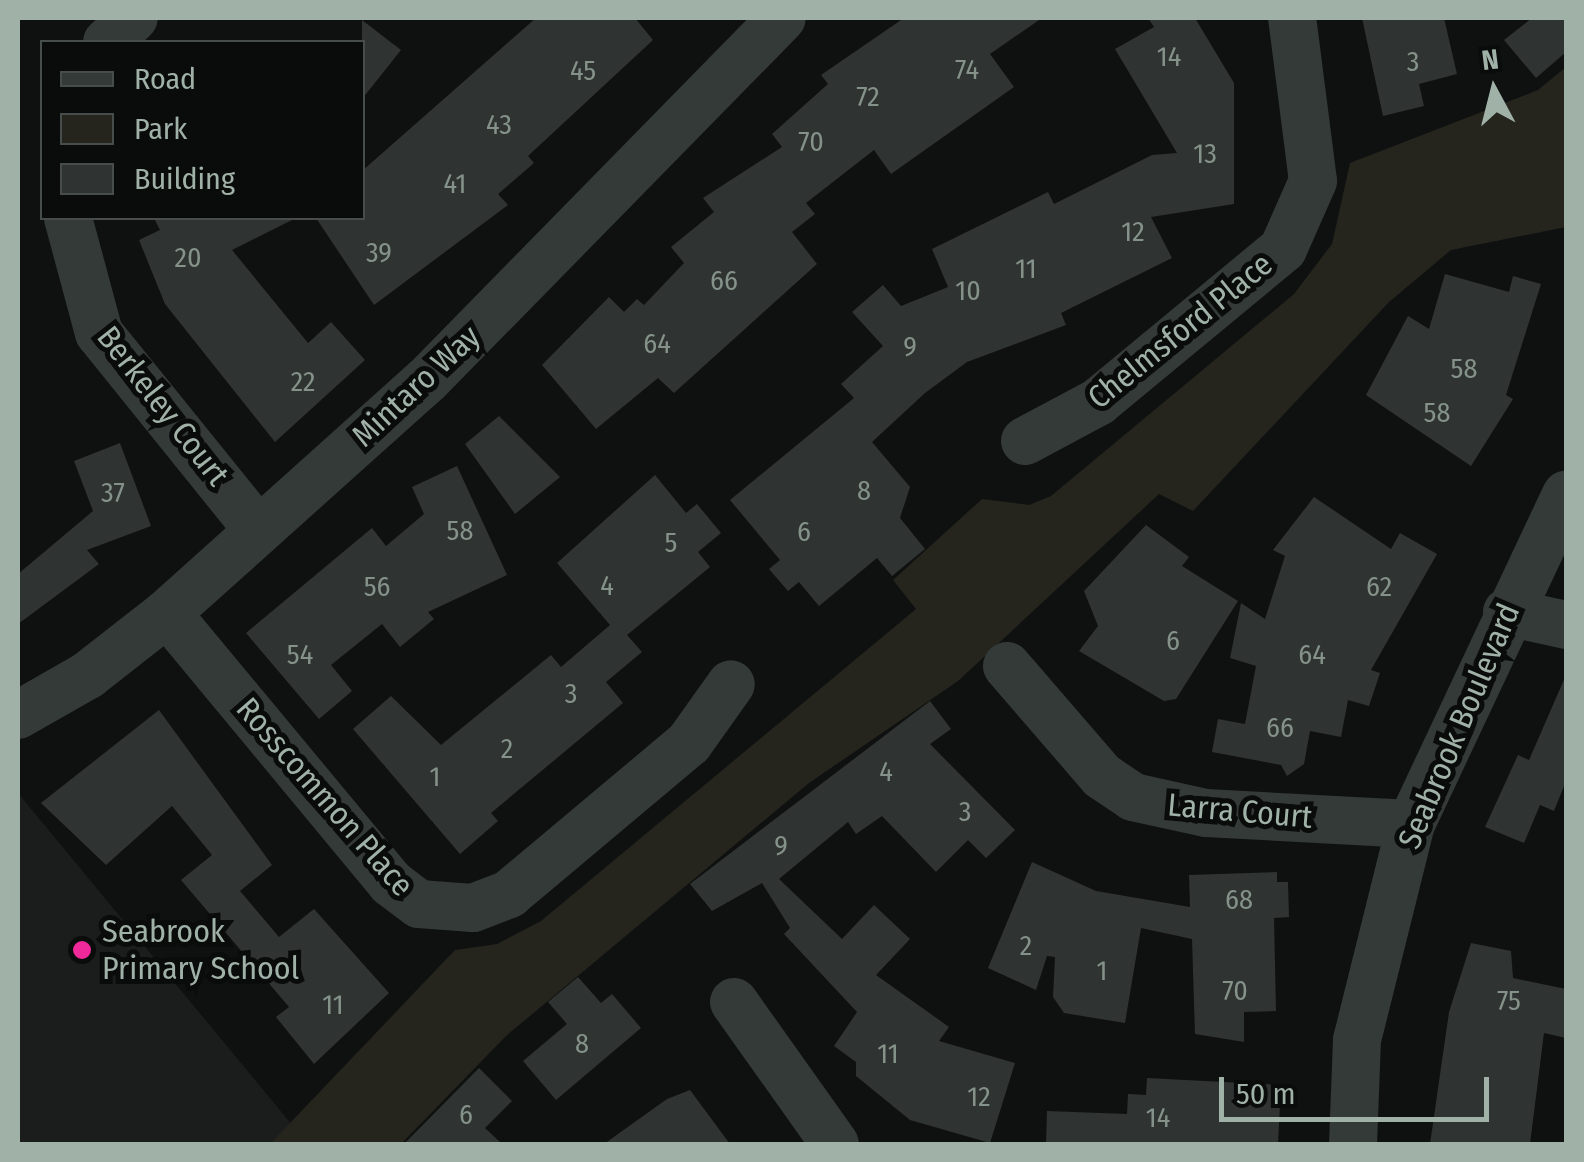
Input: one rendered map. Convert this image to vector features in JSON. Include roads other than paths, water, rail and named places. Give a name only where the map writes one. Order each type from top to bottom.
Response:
[{"type":"street","points":[[109,40],[134,18]]},
{"type":"street","name":"Mintaro Way","points":[[18,715],[167,613],[426,381],[782,18]]},
{"type":"street","name":"Chelmsford Place","points":[[1025,441],[1098,402],[1283,249],[1313,180],[1292,18]]},
{"type":"street","name":"Berkeley Court","points":[[69,220],[99,333],[258,530]]},
{"type":"street","name":"Seabrook Boulevard","points":[[1353,1144],[1358,1040],[1411,824],[1506,612],[1566,494]]},
{"type":"street","points":[[1506,612],[1566,625]]},
{"type":"street","name":"Rosscommon Place","points":[[167,613],[391,883],[419,904],[474,908],[508,894],[688,743],[731,684]]},
{"type":"street","name":"Larra Court","points":[[1006,666],[1102,776],[1166,808],[1411,824]]},
{"type":"street","points":[[734,1002],[836,1144]]},
{"type":"place","name":"Seabrook Primary School","points":[[82,950]]}]
